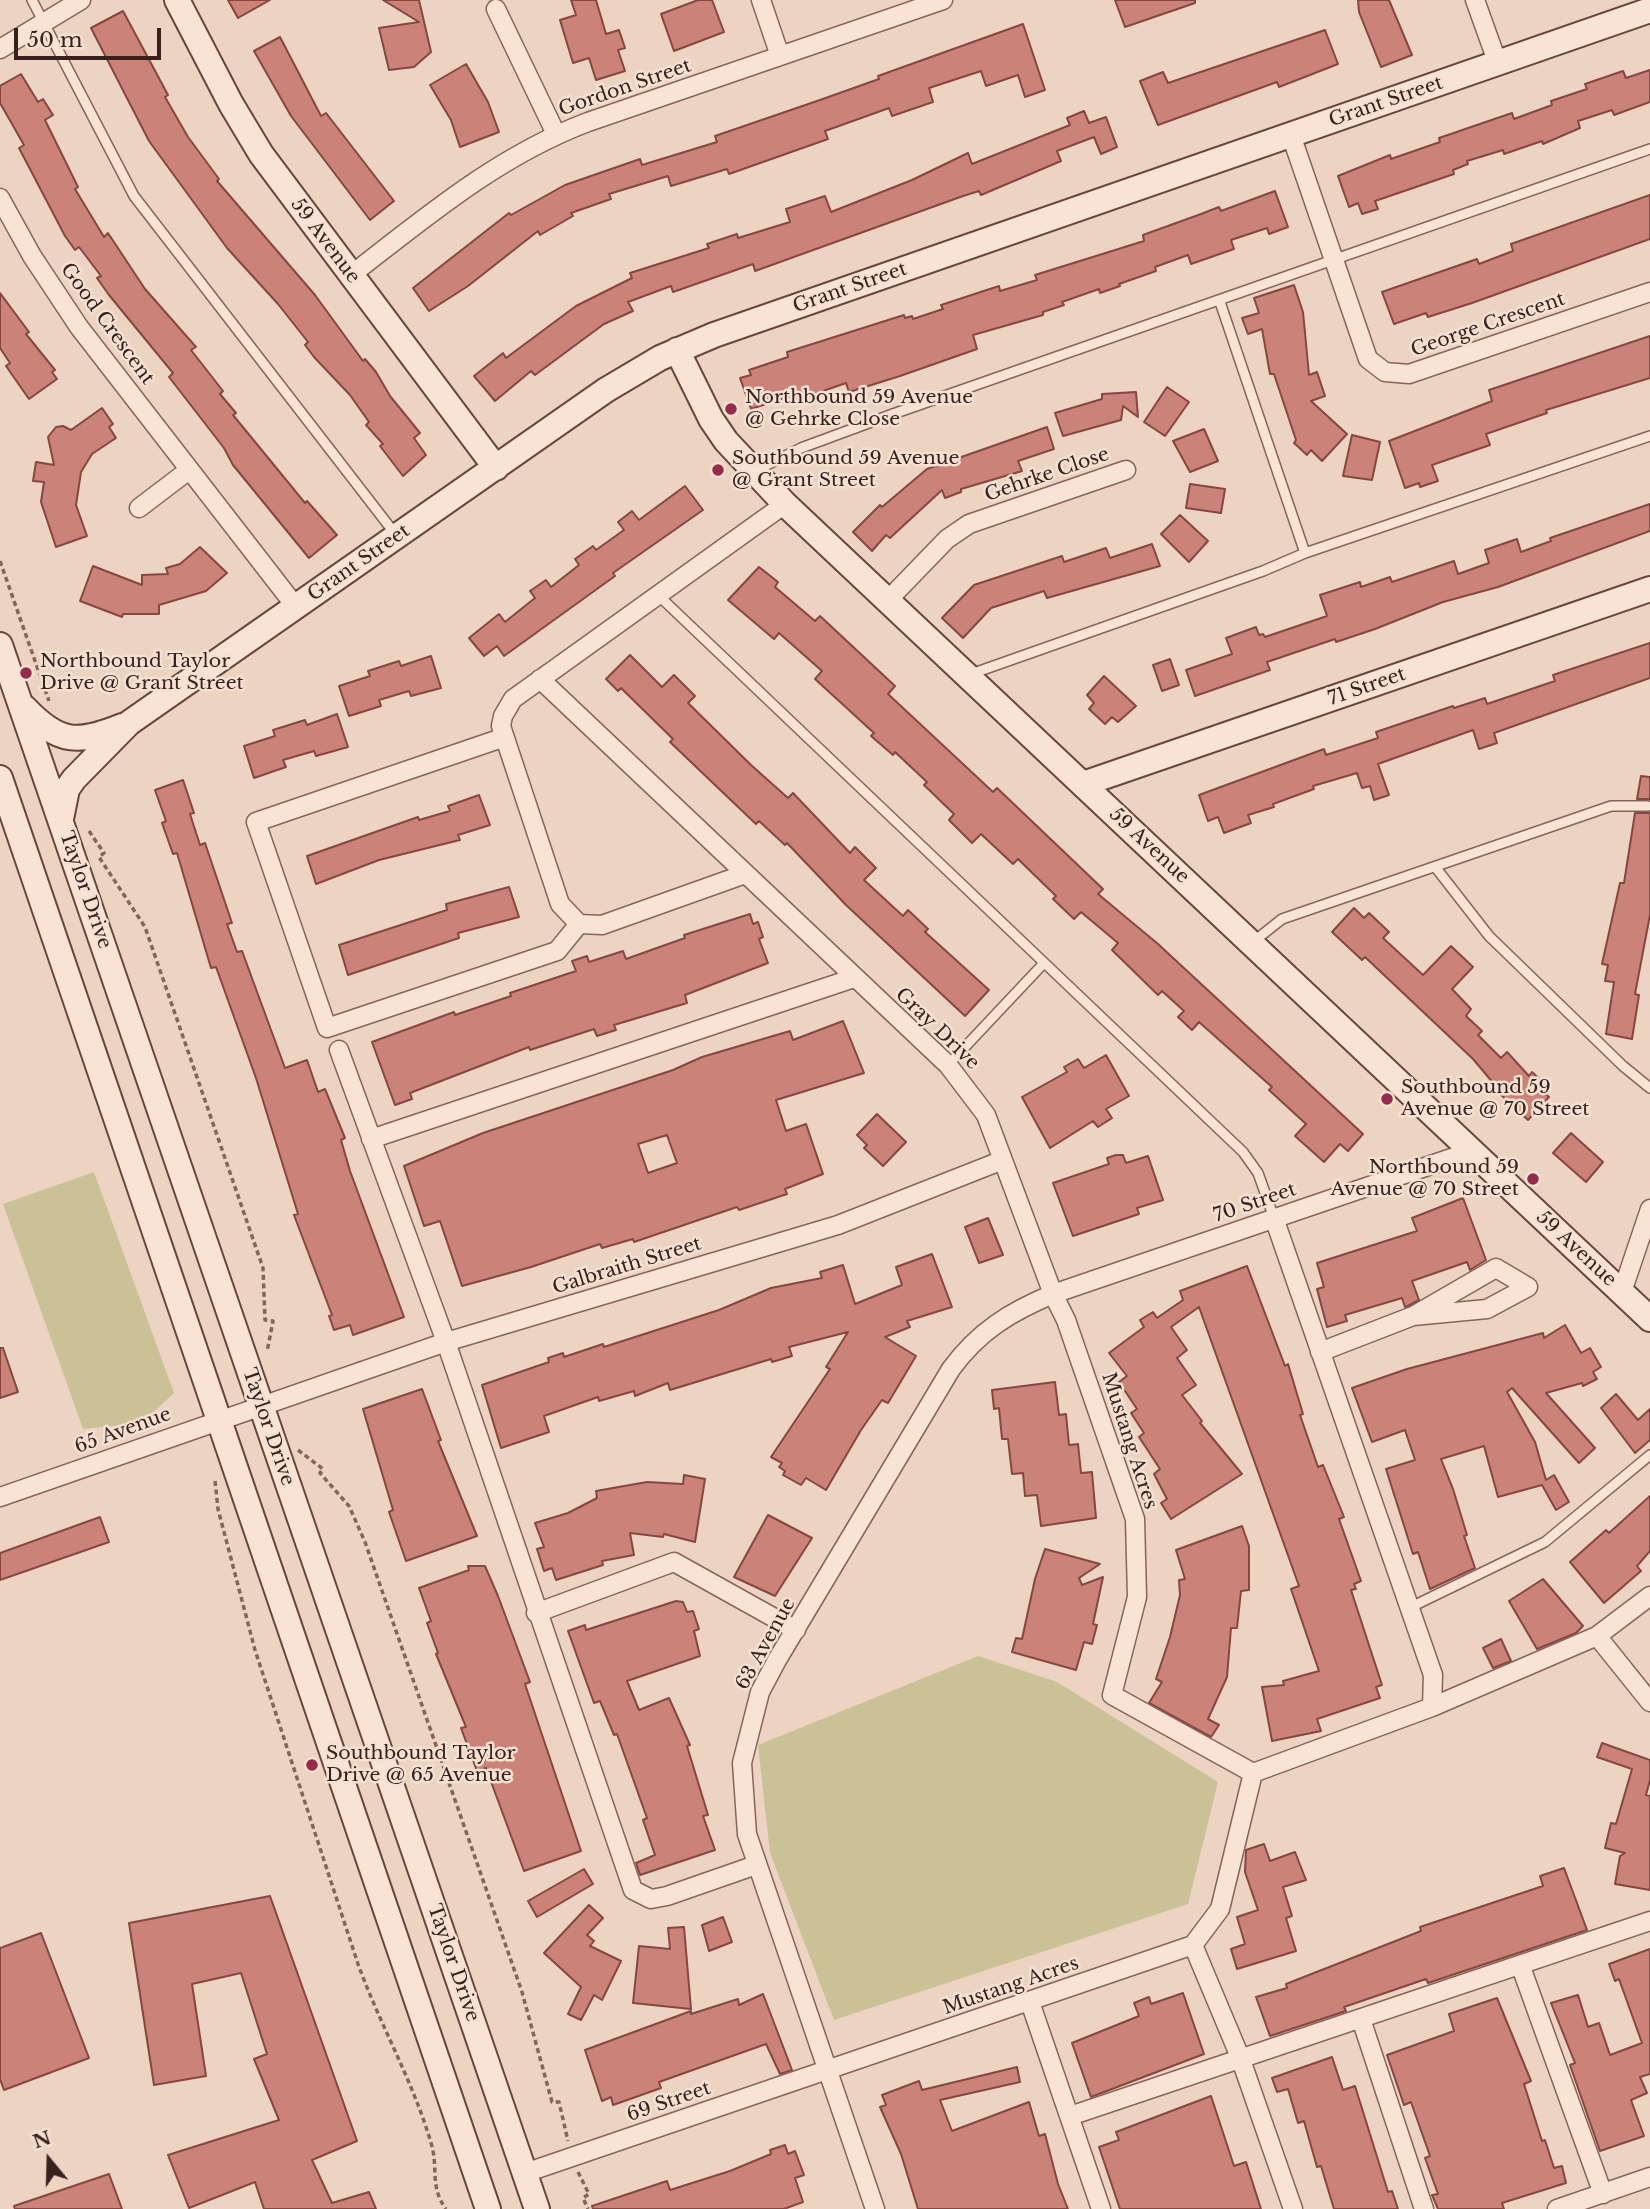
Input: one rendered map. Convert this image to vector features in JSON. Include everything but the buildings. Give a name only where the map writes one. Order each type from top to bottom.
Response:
[{"type":"street","points":[[0,49],[82,0]]},
{"type":"street","name":"59 Avenue","points":[[177,0],[231,104],[261,154],[496,468]]},
{"type":"street","points":[[761,0],[780,56]]},
{"type":"street","name":"Gordon Street","points":[[351,275],[480,177],[556,134],[943,0]]},
{"type":"street","points":[[1475,0],[1498,64]]},
{"type":"street","points":[[496,9],[556,134]]},
{"type":"street","name":"Grant Street","points":[[130,723],[606,390],[677,350],[1650,10]]},
{"type":"street","name":"George Crescent","points":[[1291,135],[1368,359],[1385,372],[1399,375],[1650,292]]},
{"type":"street","name":"Good Crescent","points":[[0,198],[32,256],[72,316],[296,607]]},
{"type":"street","name":"59 Avenue","points":[[677,350],[711,419],[753,471],[785,504],[1650,1319]]},
{"type":"street","points":[[139,508],[189,470]]},
{"type":"street","name":"Gehrke Close","points":[[888,600],[947,539],[969,524],[1126,470]]},
{"type":"street","points":[[745,874],[602,925],[579,924],[560,905],[502,738],[501,726],[508,705],[540,679],[785,504]]},
{"type":"street","name":"71 Street","points":[[1083,784],[1650,589]]},
{"type":"street","name":"Taylor Drive","points":[[0,645],[22,705],[72,822],[261,1407],[537,2209]]},
{"type":"street","name":"Gray Drive","points":[[540,679],[948,1065],[986,1115],[1053,1294]]},
{"type":"street","points":[[22,705],[41,725],[66,738],[96,737],[130,723]]},
{"type":"street","points":[[72,822],[67,789],[130,723]]},
{"type":"street","points":[[502,738],[256,822],[327,1028],[556,951],[579,924]]},
{"type":"street","points":[[0,778],[488,2209]]},
{"type":"street","points":[[371,1139],[854,978]]},
{"type":"street","points":[[340,1050],[446,1342],[536,1613],[633,1890],[651,1899],[667,1896],[756,1865]]},
{"type":"street","name":"70 Street","points":[[1053,1294],[1472,1152]]},
{"type":"street","name":"Galbraith Street","points":[[261,1407],[446,1342],[838,1225],[1003,1160]]},
{"type":"street","points":[[1622,1292],[1650,1209]]},
{"type":"street","points":[[1274,1218],[1433,1675],[1432,1707]]},
{"type":"street","points":[[1320,1352],[1413,1316],[1496,1268],[1528,1287],[1486,1309],[1413,1316]]},
{"type":"street","name":"63 Avenue","points":[[875,2209],[756,1865],[747,1834],[742,1763],[760,1692],[967,1347],[1000,1320],[1053,1294]]},
{"type":"street","name":"Mustang Acres","points":[[1053,1294],[1066,1320],[1135,1519],[1137,1597],[1112,1695],[1253,1773]]},
{"type":"street","name":"65 Avenue","points":[[0,1497],[261,1407]]},
{"type":"street","points":[[536,1613],[674,1562],[796,1630]]},
{"type":"street","points":[[1293,2209],[1240,2057],[1193,1945],[1220,1909],[1253,1773],[1432,1707],[1597,1636],[1650,1596]]},
{"type":"street","points":[[1597,1636],[1650,1702]]},
{"type":"street","points":[[1070,2116],[1650,1921]]},
{"type":"street","name":"Mustang Acres","points":[[827,2071],[1193,1945]]},
{"type":"street","points":[[1521,1966],[1603,2194]]},
{"type":"street","points":[[1030,2001],[1101,2209]]},
{"type":"street","points":[[1361,2019],[1424,2209]]},
{"type":"street","name":"69 Street","points":[[525,2173],[827,2071]]},
{"type":"street","points":[[1557,2209],[1650,2177]]},
{"type":"lane","points":[[32,0],[134,196],[397,537]]},
{"type":"lane","points":[[753,471],[801,448],[893,414],[1220,302],[1334,257],[1650,149]]},
{"type":"lane","points":[[1220,302],[1305,553]]},
{"type":"lane","points":[[968,675],[1263,571],[1305,553],[1650,436]]},
{"type":"lane","points":[[657,595],[1243,1152],[1258,1173],[1274,1218]]},
{"type":"lane","points":[[1252,943],[1282,919],[1611,806],[1648,806]]},
{"type":"lane","points":[[1436,868],[1489,936],[1623,1066],[1650,1088]]},
{"type":"lane","points":[[948,1065],[1044,963]]},
{"type":"lane","points":[[1409,1608],[1545,1542],[1650,1455]]},
{"type":"path","points":[[0,561],[50,706],[56,706]]},
{"type":"path","points":[[72,822],[104,853],[99,857],[145,927],[263,1268],[265,1320],[273,1321],[264,1357]]},
{"type":"path","points":[[293,1444],[323,1469],[320,1473],[349,1506],[365,1542],[523,1992],[552,2102],[559,2102],[567,2138]]},
{"type":"path","points":[[218,1473],[215,1485],[218,1509],[256,1650],[358,1964],[370,1996],[402,2062],[431,2141],[435,2193],[446,2209]]},
{"type":"path","points":[[580,2176],[589,2194],[583,2198],[588,2209]]},
{"type":"shaded area","points":[[94,1172],[174,1393],[142,1423],[83,1429],[3,1204]]},
{"type":"shaded area","points":[[978,1656],[1057,1682],[1218,1782],[1188,1904],[834,2020],[770,1853],[758,1745]]},
{"type":"place","name":"Northbound 59 Avenue @ Gehrke Close","points":[[731,409]]},
{"type":"place","name":"Southbound 59 Avenue @ Grant Street","points":[[718,470]]},
{"type":"place","name":"Northbound Taylor Drive @ Grant Street","points":[[26,673]]},
{"type":"place","name":"Southbound 59 Avenue @ 70 Street","points":[[1387,1099]]},
{"type":"place","name":"Northbound 59 Avenue @ 70 Street","points":[[1533,1179]]},
{"type":"place","name":"Southbound Taylor Drive @ 65 Avenue","points":[[312,1765]]}]
